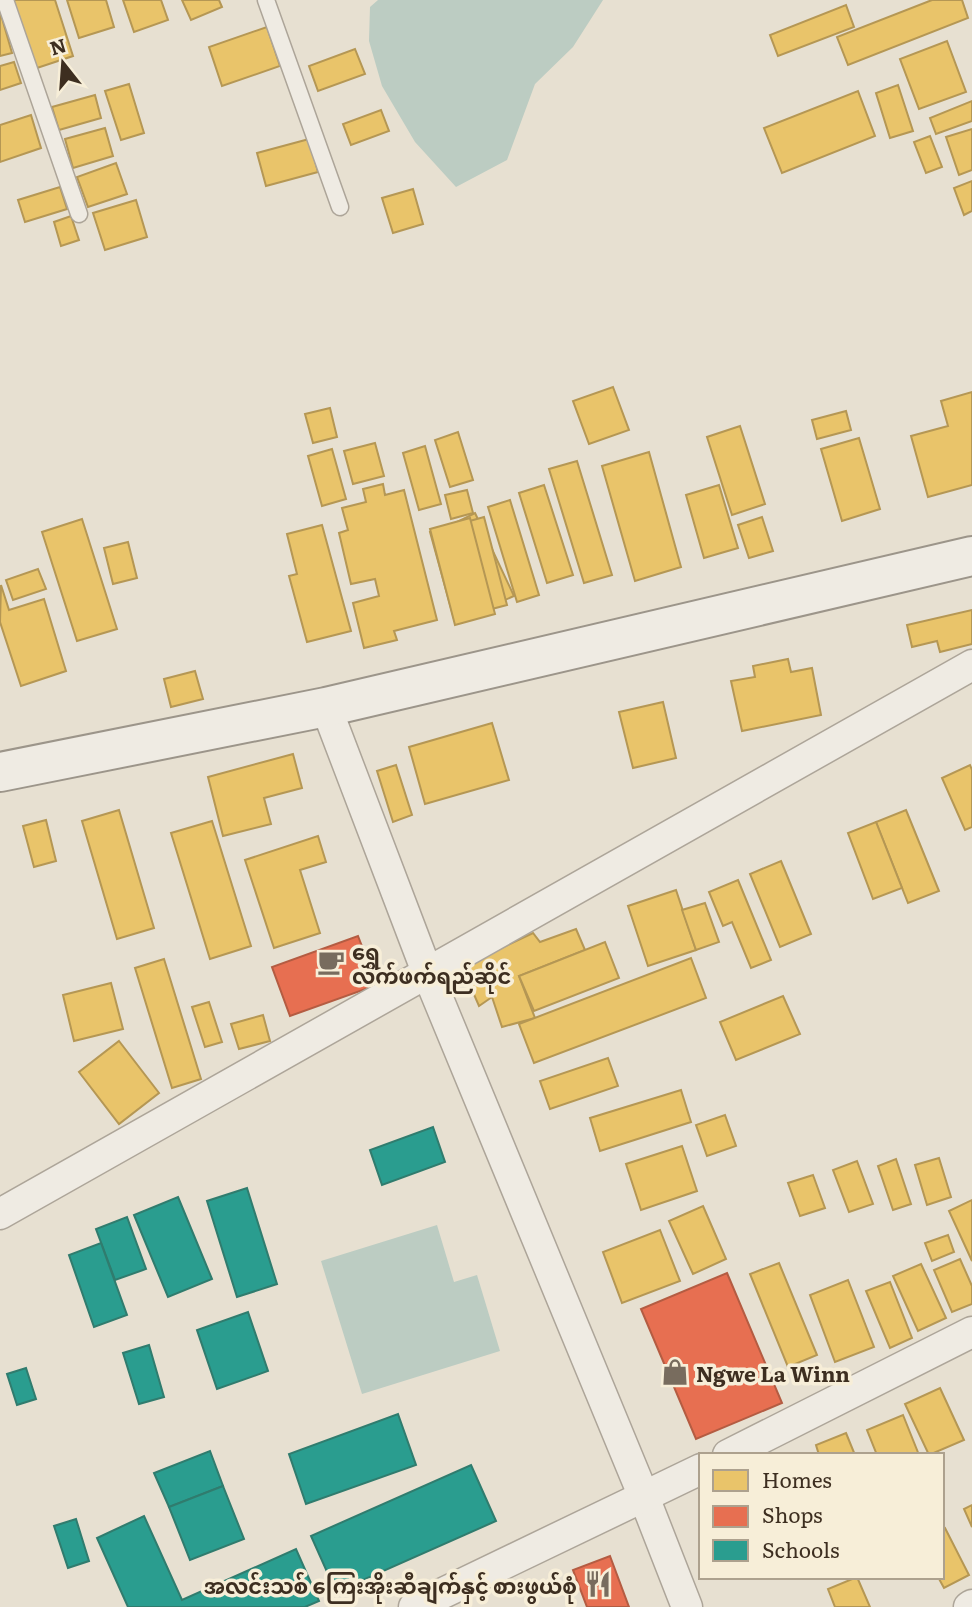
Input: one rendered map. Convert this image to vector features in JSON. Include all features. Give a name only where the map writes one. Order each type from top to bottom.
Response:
[{"type":"main road","points":[[0,772],[326,707],[972,556]]},
{"type":"street","points":[[0,1214],[972,665]]},
{"type":"street","points":[[326,707],[427,972],[687,1607]]},
{"type":"street","points":[[732,1453],[972,1332]]},
{"type":"street","points":[[414,1607],[699,1470]]},
{"type":"lane","points":[[5,0],[79,214]]},
{"type":"lane","points":[[266,0],[340,207]]},
{"type":"shaded area","points":[[378,0],[603,0],[573,47],[535,84],[507,160],[456,187],[415,142],[382,86],[369,41],[370,7]]},
{"type":"shaded area","points":[[437,1225],[454,1282],[477,1275],[500,1351],[362,1394],[321,1261]]},
{"type":"building: Homes","points":[[11,0],[55,0],[73,56],[34,69]]},
{"type":"building: Homes","points":[[67,0],[106,0],[114,27],[79,38]]},
{"type":"building: Homes","points":[[123,0],[161,0],[168,20],[134,32]]},
{"type":"building: Homes","points":[[182,0],[219,0],[222,7],[191,20]]},
{"type":"building: Homes","points":[[932,0],[962,0],[968,18],[848,65],[837,37]]},
{"type":"building: Homes","points":[[846,5],[854,27],[778,56],[770,35]]},
{"type":"building: Homes","points":[[0,11],[12,53],[0,56]]},
{"type":"building: Homes","points":[[267,27],[280,66],[222,86],[209,47]]},
{"type":"building: Homes","points":[[947,41],[966,92],[919,109],[900,59]]},
{"type":"building: Homes","points":[[355,49],[365,74],[318,91],[309,66]]},
{"type":"building: Homes","points":[[14,62],[21,83],[0,90],[0,66]]},
{"type":"building: Homes","points":[[129,84],[144,133],[121,140],[105,91]]},
{"type":"building: Homes","points":[[898,85],[913,131],[890,138],[876,93]]},
{"type":"building: Homes","points":[[858,91],[875,136],[782,173],[764,128]]},
{"type":"building: Homes","points":[[95,95],[101,118],[59,130],[52,107]]},
{"type":"building: Homes","points":[[972,101],[972,121],[936,134],[930,118]]},
{"type":"building: Homes","points":[[381,110],[389,131],[351,145],[343,124]]},
{"type":"building: Homes","points":[[31,115],[41,148],[0,162],[0,125]]},
{"type":"building: Homes","points":[[105,128],[113,156],[73,168],[65,139]]},
{"type":"building: Homes","points":[[972,129],[972,170],[959,175],[946,137]]},
{"type":"building: Homes","points":[[930,136],[942,167],[926,173],[914,142]]},
{"type":"building: Homes","points":[[309,139],[318,172],[266,186],[257,153]]},
{"type":"building: Homes","points":[[116,163],[127,194],[88,207],[77,177]]},
{"type":"building: Homes","points":[[972,181],[972,211],[964,215],[954,188]]},
{"type":"building: Homes","points":[[60,187],[67,209],[25,222],[18,200]]},
{"type":"building: Homes","points":[[413,189],[423,224],[393,233],[382,198]]},
{"type":"building: Homes","points":[[136,200],[147,237],[105,250],[93,213]]},
{"type":"building: Homes","points":[[71,216],[79,240],[61,246],[54,222]]},
{"type":"building: Homes","points":[[613,387],[629,430],[589,444],[573,401]]},
{"type":"building: Homes","points":[[972,392],[972,485],[928,497],[911,436],[948,426],[941,401]]},
{"type":"building: Homes","points":[[330,408],[337,437],[313,443],[305,414]]},
{"type":"building: Homes","points":[[846,411],[851,430],[817,439],[812,420]]},
{"type":"building: Homes","points":[[740,426],[765,504],[732,515],[707,437]]},
{"type":"building: Homes","points":[[458,432],[473,480],[450,487],[435,440]]},
{"type":"building: Homes","points":[[859,438],[880,509],[842,521],[821,449]]},
{"type":"building: Homes","points":[[375,443],[384,476],[353,484],[344,451]]},
{"type":"building: Homes","points":[[425,446],[441,504],[419,510],[403,453]]},
{"type":"building: Homes","points":[[332,449],[346,499],[322,506],[308,456]]},
{"type":"building: Homes","points":[[649,452],[681,567],[635,581],[602,466]]},
{"type":"building: Homes","points":[[577,461],[612,575],[584,583],[549,469]]},
{"type":"building: Homes","points":[[383,484],[385,495],[404,490],[437,620],[394,631],[397,640],[364,648],[353,603],[379,596],[375,579],[351,584],[339,533],[348,530],[342,508],[366,502],[363,489]]},
{"type":"building: Homes","points":[[544,485],[573,575],[547,583],[519,493]]},
{"type":"building: Homes","points":[[719,485],[738,548],[704,558],[686,495]]},
{"type":"building: Homes","points":[[467,490],[473,513],[451,519],[445,495]]},
{"type":"building: Homes","points":[[510,500],[539,595],[517,602],[488,507]]},
{"type":"building: Homes","points":[[475,513],[514,596],[487,608],[449,526]]},
{"type":"building: Homes","points":[[484,517],[507,605],[454,619],[430,532]]},
{"type":"building: Homes","points":[[762,517],[773,551],[749,558],[738,525]]},
{"type":"building: Homes","points":[[470,518],[495,614],[455,625],[430,529]]},
{"type":"building: Homes","points":[[82,519],[117,629],[77,641],[42,532]]},
{"type":"building: Homes","points":[[322,525],[351,631],[307,642],[289,576],[297,574],[287,534]]},
{"type":"building: Homes","points":[[128,542],[137,578],[113,584],[104,548]]},
{"type":"building: Homes","points":[[38,569],[46,589],[13,600],[6,580]]},
{"type":"building: Homes","points":[[1,585],[9,610],[44,599],[66,671],[21,686],[0,622]]},
{"type":"building: Homes","points":[[972,610],[972,644],[940,652],[937,641],[912,647],[907,625]]},
{"type":"building: Homes","points":[[788,659],[791,672],[812,668],[821,715],[742,731],[731,681],[755,677],[753,666]]},
{"type":"building: Homes","points":[[195,671],[203,699],[171,707],[164,679]]},
{"type":"building: Homes","points":[[663,702],[676,758],[633,768],[619,712]]},
{"type":"building: Homes","points":[[492,723],[509,780],[425,804],[409,747]]},
{"type":"building: Homes","points":[[293,754],[302,788],[264,798],[271,824],[223,836],[208,777]]},
{"type":"building: Homes","points":[[396,765],[412,815],[393,822],[377,771]]},
{"type":"building: Homes","points":[[970,765],[972,827],[965,830],[942,778]]},
{"type":"building: Homes","points":[[119,810],[154,928],[117,939],[82,821]]},
{"type":"building: Homes","points":[[906,810],[939,891],[908,903],[876,822]]},
{"type":"building: Homes","points":[[46,820],[56,861],[34,867],[23,826]]},
{"type":"building: Homes","points":[[212,821],[251,946],[210,959],[171,833]]},
{"type":"building: Homes","points":[[876,822],[902,888],[873,899],[848,833]]},
{"type":"building: Homes","points":[[318,836],[326,862],[300,870],[320,933],[274,948],[245,860]]},
{"type":"building: Homes","points":[[781,861],[811,934],[780,947],[750,874]]},
{"type":"building: Homes","points":[[738,880],[771,960],[751,968],[732,922],[723,926],[709,892]]},
{"type":"building: Homes","points":[[676,890],[696,950],[648,966],[628,906]]},
{"type":"building: Homes","points":[[705,903],[719,942],[696,950],[682,910]]},
{"type":"building: Homes","points":[[576,929],[585,950],[519,976],[535,1018],[502,1027],[492,997],[479,1006],[462,967],[533,933],[540,942]]},
{"type":"building: Homes","points":[[605,942],[619,978],[534,1011],[519,976]]},
{"type":"building: Homes","points":[[691,958],[706,998],[534,1063],[519,1024]]},
{"type":"building: Homes","points":[[164,959],[201,1079],[172,1088],[135,968]]},
{"type":"building: Homes","points":[[111,983],[123,1029],[74,1041],[63,995]]},
{"type":"building: Homes","points":[[783,996],[800,1034],[736,1060],[720,1022]]},
{"type":"building: Homes","points":[[209,1002],[222,1042],[205,1047],[192,1007]]},
{"type":"building: Homes","points":[[263,1015],[270,1041],[239,1049],[231,1024]]},
{"type":"building: Homes","points":[[119,1041],[159,1093],[119,1124],[79,1072]]},
{"type":"building: Homes","points":[[608,1058],[618,1086],[550,1109],[540,1081]]},
{"type":"building: Homes","points":[[681,1090],[691,1122],[600,1151],[590,1118]]},
{"type":"building: Homes","points":[[725,1115],[736,1146],[707,1156],[696,1125]]},
{"type":"building: Homes","points":[[682,1146],[697,1191],[641,1210],[626,1164]]},
{"type":"building: Homes","points":[[939,1158],[951,1197],[927,1205],[915,1165]]},
{"type":"building: Homes","points":[[896,1159],[911,1204],[893,1210],[878,1166]]},
{"type":"building: Homes","points":[[857,1161],[873,1204],[849,1212],[833,1170]]},
{"type":"building: Homes","points":[[813,1175],[825,1208],[800,1216],[788,1183]]},
{"type":"building: Homes","points":[[972,1200],[972,1261],[949,1211]]},
{"type":"building: Homes","points":[[703,1206],[726,1259],[693,1274],[669,1221]]},
{"type":"building: Homes","points":[[660,1230],[680,1281],[622,1303],[603,1252]]},
{"type":"building: Homes","points":[[948,1235],[954,1252],[932,1261],[925,1243]]},
{"type":"building: Homes","points":[[960,1259],[972,1286],[972,1304],[952,1312],[934,1270]]},
{"type":"building: Homes","points":[[779,1263],[817,1355],[788,1367],[750,1274]]},
{"type":"building: Homes","points":[[921,1264],[946,1318],[918,1331],[893,1276]]},
{"type":"building: Homes","points":[[848,1280],[874,1347],[835,1362],[810,1295]]},
{"type":"building: Homes","points":[[890,1282],[912,1338],[890,1348],[866,1291]]},
{"type":"building: Homes","points":[[940,1388],[964,1440],[928,1453],[905,1404]]},
{"type":"building: Homes","points":[[903,1415],[918,1453],[876,1453],[867,1430]]},
{"type":"building: Homes","points":[[846,1433],[854,1453],[818,1453],[816,1445]]},
{"type":"building: Homes","points":[[972,1505],[972,1527],[964,1509]]},
{"type":"building: Homes","points":[[944,1528],[969,1575],[944,1588],[939,1579],[944,1579]]},
{"type":"building: Homes","points":[[858,1579],[870,1607],[835,1607],[828,1589]]},
{"type":"building: Shops","points":[[358,936],[377,985],[290,1016],[272,967]]},
{"type":"building: Shops","points":[[727,1273],[782,1403],[696,1439],[641,1309]]},
{"type":"building: Shops","points":[[610,1556],[629,1607],[587,1607],[573,1570]]},
{"type":"building: Schools","points":[[433,1127],[445,1162],[382,1185],[370,1150]]},
{"type":"building: Schools","points":[[247,1188],[277,1284],[237,1297],[207,1201]]},
{"type":"building: Schools","points":[[178,1197],[212,1279],[168,1297],[134,1215]]},
{"type":"building: Schools","points":[[127,1217],[146,1269],[115,1280],[96,1229]]},
{"type":"building: Schools","points":[[101,1243],[127,1315],[94,1327],[69,1255]]},
{"type":"building: Schools","points":[[248,1312],[268,1371],[217,1389],[197,1330]]},
{"type":"building: Schools","points":[[149,1345],[164,1397],[139,1404],[123,1353]]},
{"type":"building: Schools","points":[[26,1368],[36,1399],[17,1405],[7,1374]]},
{"type":"building: Schools","points":[[398,1414],[416,1465],[306,1504],[289,1454]]},
{"type":"building: Schools","points":[[210,1451],[223,1486],[169,1507],[154,1473]]},
{"type":"building: Schools","points":[[471,1465],[496,1521],[336,1592],[311,1536]]},
{"type":"building: Schools","points":[[223,1486],[244,1539],[190,1560],[169,1507]]},
{"type":"building: Schools","points":[[144,1516],[182,1600],[296,1549],[319,1601],[305,1607],[128,1607],[97,1538]]},
{"type":"building: Schools","points":[[76,1519],[89,1561],[68,1568],[54,1526]]},
{"type":"place","name":"ရွှေ လက်ဖက်ရည်ဆိုင်","points":[[331,962]]},
{"type":"place","name":"Ngwe La Winn","points":[[675,1372]]},
{"type":"place","name":"အလင်းသစ် ကြေးအိုးဆီချက်နှင့် စားဖွယ်စုံ","points":[[598,1584]]}]
